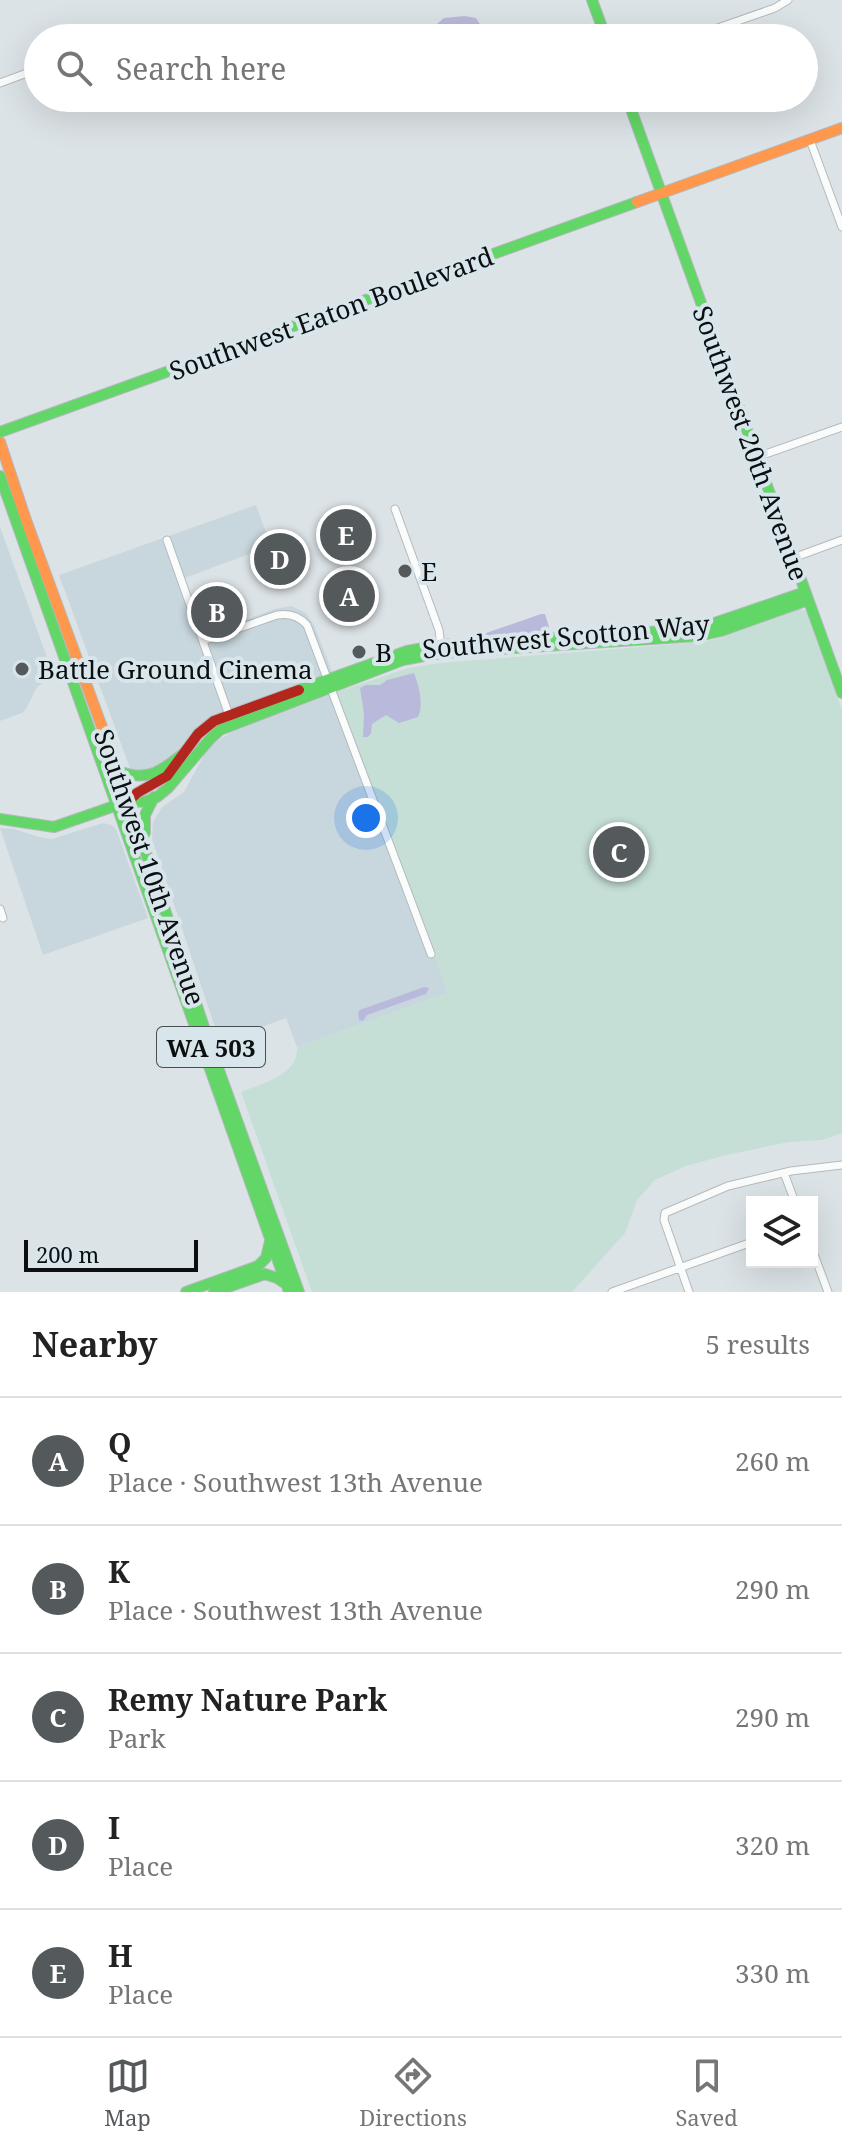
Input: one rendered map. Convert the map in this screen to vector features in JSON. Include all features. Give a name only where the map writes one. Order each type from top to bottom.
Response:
[{"type":"main road","points":[[592,0],[601,24]]},
{"type":"main road","name":"Southwest 20th Avenue","points":[[632,112],[842,693]]},
{"type":"main road","name":"Southwest Eaton Boulevard","points":[[0,432],[842,128]]},
{"type":"main road","name":"Southwest 10th Avenue","points":[[0,442],[119,771],[212,1051],[299,1292]]},
{"type":"main road","name":"Southwest 10th Avenue","points":[[0,476],[287,1288]]},
{"type":"main road","name":"Southwest Scotton Way","points":[[0,818],[54,827],[129,801],[138,803],[154,797],[179,778],[199,749],[216,733],[401,653],[656,636],[703,628],[806,596]]},
{"type":"main road","name":"Southwest Scotton Way","points":[[129,801],[135,793],[155,785],[169,774],[191,741],[214,721],[329,684]]},
{"type":"main road","points":[[119,771],[142,778],[160,771],[184,753]]},
{"type":"main road","points":[[145,848],[144,819],[154,797]]},
{"type":"main road","points":[[186,1292],[258,1266],[266,1258],[270,1239]]},
{"type":"main road","points":[[214,1292],[265,1274],[277,1278],[287,1288]]},
{"type":"street","points":[[729,24],[775,8],[788,0]]},
{"type":"street","points":[[0,83],[24,74]]},
{"type":"street","points":[[810,140],[842,227]]},
{"type":"street","points":[[757,457],[842,427]]},
{"type":"street","points":[[395,509],[439,630],[441,649]]},
{"type":"street","points":[[167,540],[229,715]]},
{"type":"street","points":[[793,558],[842,540]]},
{"type":"street","points":[[203,641],[277,615],[288,614],[307,625],[431,954]]},
{"type":"street","points":[[0,909],[3,918]]},
{"type":"street","points":[[689,1292],[664,1218],[665,1213],[722,1189],[784,1173],[842,1165]]},
{"type":"street","points":[[784,1173],[793,1196]]},
{"type":"street","points":[[612,1292],[746,1244]]},
{"type":"street","points":[[818,1265],[828,1292]]},
{"type":"shaded area","points":[[256,505],[271,546],[179,580],[200,636],[291,606],[306,613],[314,625],[333,674],[207,721],[194,731],[174,756],[152,772],[131,771],[59,575]]},
{"type":"shaded area","points":[[0,527],[53,674],[37,687],[22,713],[0,721]]},
{"type":"shaded area","points":[[337,692],[448,993],[297,1047],[286,1018],[220,1042],[152,839],[153,822],[162,807],[184,792],[209,746],[230,733]]},
{"type":"shaded area","points":[[103,823],[116,829],[148,918],[43,955],[0,828],[52,839]]},
{"type":"green space","points":[[798,608],[806,611],[842,710],[842,1133],[822,1140],[789,1142],[726,1155],[686,1166],[655,1180],[637,1200],[625,1233],[572,1292],[312,1292],[241,1092],[285,1072],[296,1057],[297,1047],[448,993],[337,692],[408,668],[440,663],[703,642]]},
{"type":"water","points":[[465,16],[476,18],[480,24],[437,24],[444,18]]},
{"type":"water","points":[[545,614],[549,627],[545,632],[486,636],[486,633]]},
{"type":"water","points":[[414,673],[421,701],[418,717],[399,723],[386,715],[372,724],[368,737],[363,737],[364,714],[360,688],[380,685]]},
{"type":"water","points":[[424,987],[429,988],[426,994],[359,1020],[360,1010]]},
{"type":"traffic: fast","points":[[592,0],[601,24]]},
{"type":"traffic: fast","points":[[632,112],[842,693]]},
{"type":"traffic: fast","points":[[0,432],[637,202]]},
{"type":"traffic: fast","points":[[0,476],[289,1292]]},
{"type":"traffic: fast","points":[[299,690],[407,651],[440,645],[697,629],[805,592]]},
{"type":"traffic: fast","points":[[0,819],[54,827],[129,801],[144,802],[157,797],[220,730],[403,660],[441,653],[698,636],[721,631],[808,600]]},
{"type":"traffic: fast","points":[[119,771],[147,775],[184,753]]},
{"type":"traffic: fast","points":[[124,787],[212,1051],[299,1292]]},
{"type":"traffic: fast","points":[[145,833],[145,815],[154,797]]},
{"type":"traffic: fast","points":[[186,1292],[258,1266],[266,1258],[270,1241]]},
{"type":"traffic: fast","points":[[214,1292],[265,1274],[286,1284]]},
{"type":"traffic: slow","points":[[637,202],[842,128]]},
{"type":"traffic: slow","points":[[0,442],[124,787]]},
{"type":"traffic: jam","points":[[129,801],[167,776],[198,734],[214,721],[299,690]]},
{"type":"place","name":"H","points":[[346,535]]},
{"type":"place","name":"I","points":[[280,559]]},
{"type":"place","name":"E","points":[[405,571]]},
{"type":"place","name":"Q","points":[[349,596]]},
{"type":"place","name":"K","points":[[217,612]]},
{"type":"place","name":"B","points":[[359,652]]},
{"type":"place","name":"Battle Ground Cinema","points":[[22,669]]},
{"type":"place","name":"Remy Nature Park","points":[[619,852]]}]
